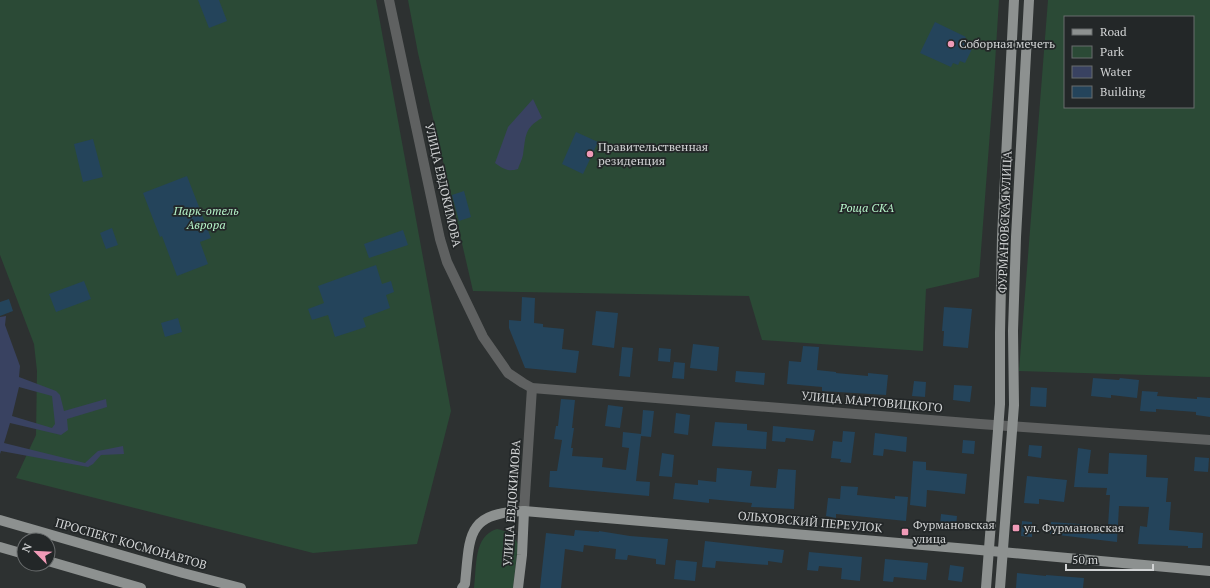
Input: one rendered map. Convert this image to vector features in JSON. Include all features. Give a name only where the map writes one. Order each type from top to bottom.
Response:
[{"type":"main road","name":"ФУРМАНОВСКАЯ УЛИЦА","points":[[986,588],[1000,404],[1002,237],[1014,0]]},
{"type":"main road","name":"ФУРМАНОВСКАЯ УЛИЦА","points":[[1000,588],[1014,405],[1016,236],[1028,0]]},
{"type":"main road","name":"ОЛЬХОВСКИЙ ПЕРЕУЛОК","points":[[464,587],[471,536],[477,525],[486,518],[498,514],[524,511],[989,550],[1210,571]]},
{"type":"main road","name":"УЛИЦА ЕВДОКИМОВА","points":[[518,588],[522,555],[524,511]]},
{"type":"main road","name":"ПРОСПЕКТ КОСМОНАВТОВ","points":[[0,520],[183,573],[241,588]]},
{"type":"main road","points":[[4,548],[16,552]]},
{"type":"main road","points":[[56,563],[141,588]]},
{"type":"street","name":"УЛИЦА ЕВДОКИМОВА","points":[[389,0],[440,239],[447,262],[483,337],[495,356],[508,373],[532,388],[524,511]]},
{"type":"street","name":"УЛИЦА МАРТОВИЦКОГО","points":[[532,388],[998,425],[1210,440]]},
{"type":"green space","name":"Парк-отель Аврора","points":[[0,0],[376,0],[451,411],[417,544],[313,553],[16,478],[36,435],[37,371],[34,344],[0,255]]},
{"type":"green space","name":"Роща СКА","points":[[408,0],[999,0],[979,277],[926,289],[923,351],[762,340],[749,296],[473,291],[418,53]]},
{"type":"green space","points":[[1048,0],[1210,0],[1210,377],[1019,371]]},
{"type":"green space","points":[[497,529],[510,534],[518,545],[513,588],[474,588],[476,562],[480,545],[489,533]]},
{"type":"water","points":[[533,99],[542,118],[532,125],[527,133],[523,157],[518,169],[508,170],[495,163],[508,127]]},
{"type":"water","points":[[6,316],[5,325],[20,366],[19,377],[56,391],[60,395],[64,411],[106,399],[107,407],[67,419],[68,430],[61,435],[10,423],[4,443],[85,463],[98,451],[123,446],[124,454],[101,455],[88,467],[1,451],[0,454],[0,317]],"holes":[[[19,387],[52,396],[55,424],[52,428],[12,416]]]},
{"type":"building","points":[[198,0],[219,0],[227,21],[209,28]]},
{"type":"building","name":"Соборная мечеть","points":[[935,22],[966,37],[964,40],[969,43],[967,47],[972,49],[965,63],[960,61],[958,65],[953,63],[951,67],[920,53]]},
{"type":"building","points":[[576,132],[598,142],[583,174],[562,164]]},
{"type":"building","points":[[93,139],[103,177],[83,182],[74,144]]},
{"type":"building","name":"Парк-отель Аврора","points":[[187,176],[211,238],[200,242],[208,264],[177,276],[162,236],[160,237],[143,193]]},
{"type":"building","points":[[464,191],[471,217],[459,221],[452,195]]},
{"type":"building","points":[[112,228],[118,245],[106,249],[100,233]]},
{"type":"building","points":[[403,230],[408,245],[369,258],[364,244]]},
{"type":"building","points":[[376,265],[382,284],[391,281],[394,292],[386,295],[390,308],[363,318],[366,327],[335,337],[328,315],[312,320],[308,309],[324,303],[318,286]]},
{"type":"building","points":[[84,281],[91,299],[56,312],[49,294]]},
{"type":"building","points":[[522,297],[535,298],[534,323],[543,324],[543,327],[564,329],[562,349],[579,351],[576,373],[525,368],[509,328],[509,320],[521,321]]},
{"type":"building","points":[[9,299],[13,311],[0,316],[0,302]]},
{"type":"building","points":[[944,307],[972,309],[968,348],[943,346],[944,331],[942,331]]},
{"type":"building","points":[[596,311],[618,313],[614,348],[592,345]]},
{"type":"building","points":[[178,318],[182,332],[165,337],[161,323]]},
{"type":"building","points":[[693,344],[719,347],[717,371],[690,368]]},
{"type":"building","points":[[803,346],[819,347],[817,370],[868,376],[868,373],[888,375],[886,395],[822,391],[822,387],[787,384],[789,361],[801,362]]},
{"type":"building","points":[[622,347],[633,348],[630,377],[619,376]]},
{"type":"building","points":[[659,348],[671,349],[670,362],[658,361]]},
{"type":"building","points":[[674,362],[685,363],[684,379],[672,378]]},
{"type":"building","points":[[736,371],[765,373],[764,385],[735,382]]},
{"type":"building","points":[[1093,378],[1139,380],[1137,398],[1111,395],[1111,398],[1091,396]]},
{"type":"building","points":[[914,381],[926,382],[925,397],[912,396]]},
{"type":"building","points":[[954,385],[972,386],[970,402],[953,400]]},
{"type":"building","points":[[1031,387],[1047,388],[1046,407],[1030,406]]},
{"type":"building","points":[[1142,391],[1158,392],[1157,396],[1197,399],[1197,397],[1210,398],[1210,417],[1196,415],[1196,412],[1156,409],[1156,412],[1140,411]]},
{"type":"building","points":[[561,399],[575,400],[572,428],[574,428],[571,448],[573,448],[572,456],[603,458],[602,467],[626,470],[629,448],[622,447],[623,432],[641,434],[643,410],[654,411],[651,437],[641,436],[636,481],[650,482],[649,496],[549,487],[550,471],[557,471],[562,440],[554,439],[556,426],[558,426]]},
{"type":"building","points":[[608,405],[623,407],[620,428],[605,426]]},
{"type":"building","points":[[676,413],[690,415],[688,435],[674,433]]},
{"type":"building","points":[[715,422],[747,424],[747,430],[767,432],[766,449],[712,446]]},
{"type":"building","points":[[773,426],[815,430],[813,441],[786,438],[785,442],[772,441]]},
{"type":"building","points":[[843,431],[855,432],[851,463],[840,462],[841,459],[831,458],[833,441],[842,442]]},
{"type":"building","points":[[875,433],[907,437],[906,452],[884,449],[883,456],[873,455]]},
{"type":"building","points":[[963,440],[975,441],[974,454],[962,453]]},
{"type":"building","points":[[1029,445],[1042,446],[1041,458],[1028,456]]},
{"type":"building","points":[[1078,448],[1091,450],[1088,473],[1108,474],[1109,453],[1147,455],[1146,477],[1168,478],[1166,502],[1171,502],[1169,530],[1203,533],[1202,548],[1138,544],[1140,526],[1147,527],[1149,507],[1119,506],[1117,542],[1050,534],[1051,522],[1108,526],[1110,495],[1106,495],[1107,488],[1074,487]]},
{"type":"building","points":[[662,453],[674,455],[672,477],[659,476]]},
{"type":"building","points":[[1195,457],[1209,458],[1208,472],[1194,471]]},
{"type":"building","points":[[913,461],[926,462],[926,470],[967,474],[965,494],[927,490],[926,507],[910,505]]},
{"type":"building","points":[[717,468],[752,471],[750,486],[776,488],[778,469],[796,470],[794,509],[751,507],[752,503],[709,499],[709,503],[673,499],[675,483],[698,485],[698,480],[716,482]]},
{"type":"building","points":[[1027,476],[1067,480],[1064,502],[1039,499],[1039,504],[1024,503]]},
{"type":"building","points":[[841,486],[858,487],[857,495],[895,499],[895,496],[908,497],[906,521],[836,514],[836,518],[826,516],[828,498],[840,499]]},
{"type":"building","points":[[941,514],[957,516],[956,526],[940,525]]},
{"type":"building","points":[[1022,521],[1032,522],[1032,537],[1021,536]]},
{"type":"building","points":[[575,530],[599,531],[630,536],[668,539],[665,565],[656,564],[656,559],[628,555],[627,560],[615,559],[616,549],[584,545],[583,552],[565,549],[561,588],[540,588],[546,533],[574,536]]},
{"type":"building","points":[[705,541],[784,550],[782,563],[768,561],[768,565],[716,561],[715,568],[702,567]]},
{"type":"building","points":[[809,552],[862,557],[860,581],[841,579],[842,568],[819,566],[818,571],[807,570]]},
{"type":"building","points":[[885,559],[928,563],[926,580],[894,577],[893,582],[883,581]]},
{"type":"building","points":[[676,560],[697,562],[695,581],[674,579]]},
{"type":"building","points":[[950,565],[964,567],[962,582],[948,580]]},
{"type":"building","points":[[1017,573],[1084,578],[1083,588],[1016,588]]},
{"type":"place","name":"Соборная мечеть","points":[[951,44]]},
{"type":"place","name":"Правительственная резиденция","points":[[590,154]]},
{"type":"place","name":"ул. Фурмановская","points":[[1016,528]]},
{"type":"place","name":"Фурмановская улица","points":[[905,532]]}]
